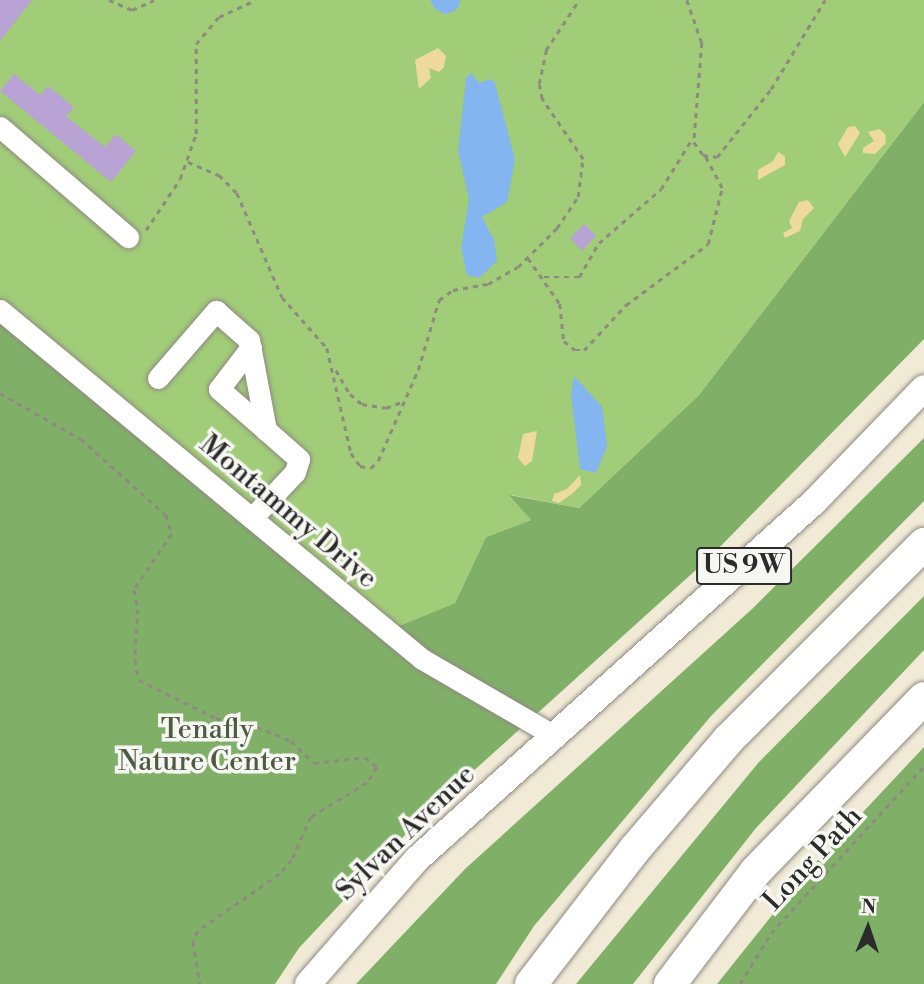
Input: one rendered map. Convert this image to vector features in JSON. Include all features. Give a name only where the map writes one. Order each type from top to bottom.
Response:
[{"type":"highway","points":[[531,984],[635,849],[729,739],[924,544]]},
{"type":"highway","points":[[670,984],[756,871],[924,698]]},
{"type":"main road","name":"US 9W","points":[[555,736],[822,495],[924,388]]},
{"type":"main road","name":"Sylvan Avenue","points":[[308,984],[400,876],[555,736]]},
{"type":"street","points":[[0,127],[128,237]]},
{"type":"street","name":"Montammy Drive","points":[[0,310],[422,659],[555,736]]},
{"type":"street","points":[[158,379],[216,311],[251,347],[266,430]]},
{"type":"street","points":[[251,347],[219,389],[299,459],[295,472],[252,518]]},
{"type":"path","points":[[110,0],[132,10],[154,0]]},
{"type":"path","points":[[128,237],[138,237],[150,226],[188,162],[199,118],[196,44],[219,17],[255,0]]},
{"type":"path","points":[[333,364],[351,453],[360,466],[370,468],[378,461],[404,401],[445,294],[488,284],[528,258],[557,228],[578,197],[584,176],[581,151],[546,106],[539,84],[546,50],[579,0]]},
{"type":"path","points":[[543,277],[579,277],[599,243],[662,189],[694,133],[703,72],[702,43],[687,0]]},
{"type":"path","points":[[705,156],[717,157],[728,146],[799,47],[825,0]]},
{"type":"path","points":[[528,258],[543,277],[562,313],[564,341],[575,350],[584,350],[626,305],[708,244],[722,188],[705,156],[698,150],[694,133]]},
{"type":"path","points":[[188,162],[219,175],[237,193],[282,297],[321,338],[344,387],[362,404],[386,408],[404,401]]},
{"type":"path","points":[[0,393],[81,439],[166,515],[172,534],[134,590],[138,609],[134,650],[139,680],[216,718],[257,727],[291,741],[313,763],[365,757],[377,766],[367,783],[311,817],[292,860],[280,874],[198,931],[193,942],[200,984]]},
{"type":"path","name":"Long Path","points":[[740,984],[771,933],[924,766]]},
{"type":"green space","points":[[0,0],[924,0],[924,102],[699,395],[579,508],[511,495],[531,520],[486,537],[455,603],[389,630],[0,309]]},
{"type":"green space","name":"Tenafly Nature Center","points":[[924,102],[924,339],[707,560],[418,821],[299,948],[275,984],[0,984],[0,309],[389,630],[455,603],[486,537],[531,520],[509,495],[579,508],[699,395]]},
{"type":"green space","points":[[924,438],[924,501],[711,716],[534,926],[496,984],[356,984],[465,869],[752,609]]},
{"type":"green space","points":[[924,596],[924,650],[756,828],[633,984],[576,984],[759,762]]},
{"type":"green space","points":[[924,747],[924,984],[717,984],[805,874]]},
{"type":"sand","points":[[438,48],[446,56],[444,67],[439,72],[429,68],[431,78],[419,89],[415,60]]},
{"type":"sand","points":[[855,126],[860,133],[845,157],[838,144],[848,127]]},
{"type":"sand","points":[[879,129],[885,134],[886,143],[875,154],[863,153],[863,148],[874,141],[868,132]]},
{"type":"sand","points":[[778,152],[785,156],[785,165],[758,180],[758,170],[773,161]]},
{"type":"sand","points":[[808,200],[814,208],[803,219],[800,231],[785,238],[783,233],[792,228],[789,221],[799,202]]},
{"type":"sand","points":[[537,431],[532,461],[525,466],[518,458],[523,434]]},
{"type":"sand","points":[[580,475],[581,485],[573,493],[559,503],[552,501],[554,494],[567,489]]},
{"type":"water","points":[[430,0],[460,0],[460,3],[455,11],[445,14],[435,9]]},
{"type":"water","points":[[471,73],[479,83],[491,79],[495,83],[515,160],[507,202],[482,217],[494,240],[497,261],[479,278],[467,275],[461,248],[469,199],[458,151],[466,78]]},
{"type":"water","points":[[574,376],[602,407],[607,446],[596,473],[580,469],[571,395]]},
{"type":"building","points":[[0,0],[32,0],[0,41]]},
{"type":"building","points":[[14,74],[40,95],[48,86],[74,107],[66,116],[105,147],[116,134],[136,151],[111,182],[0,91]]},
{"type":"building","points":[[585,224],[596,236],[582,251],[570,238]]}]
